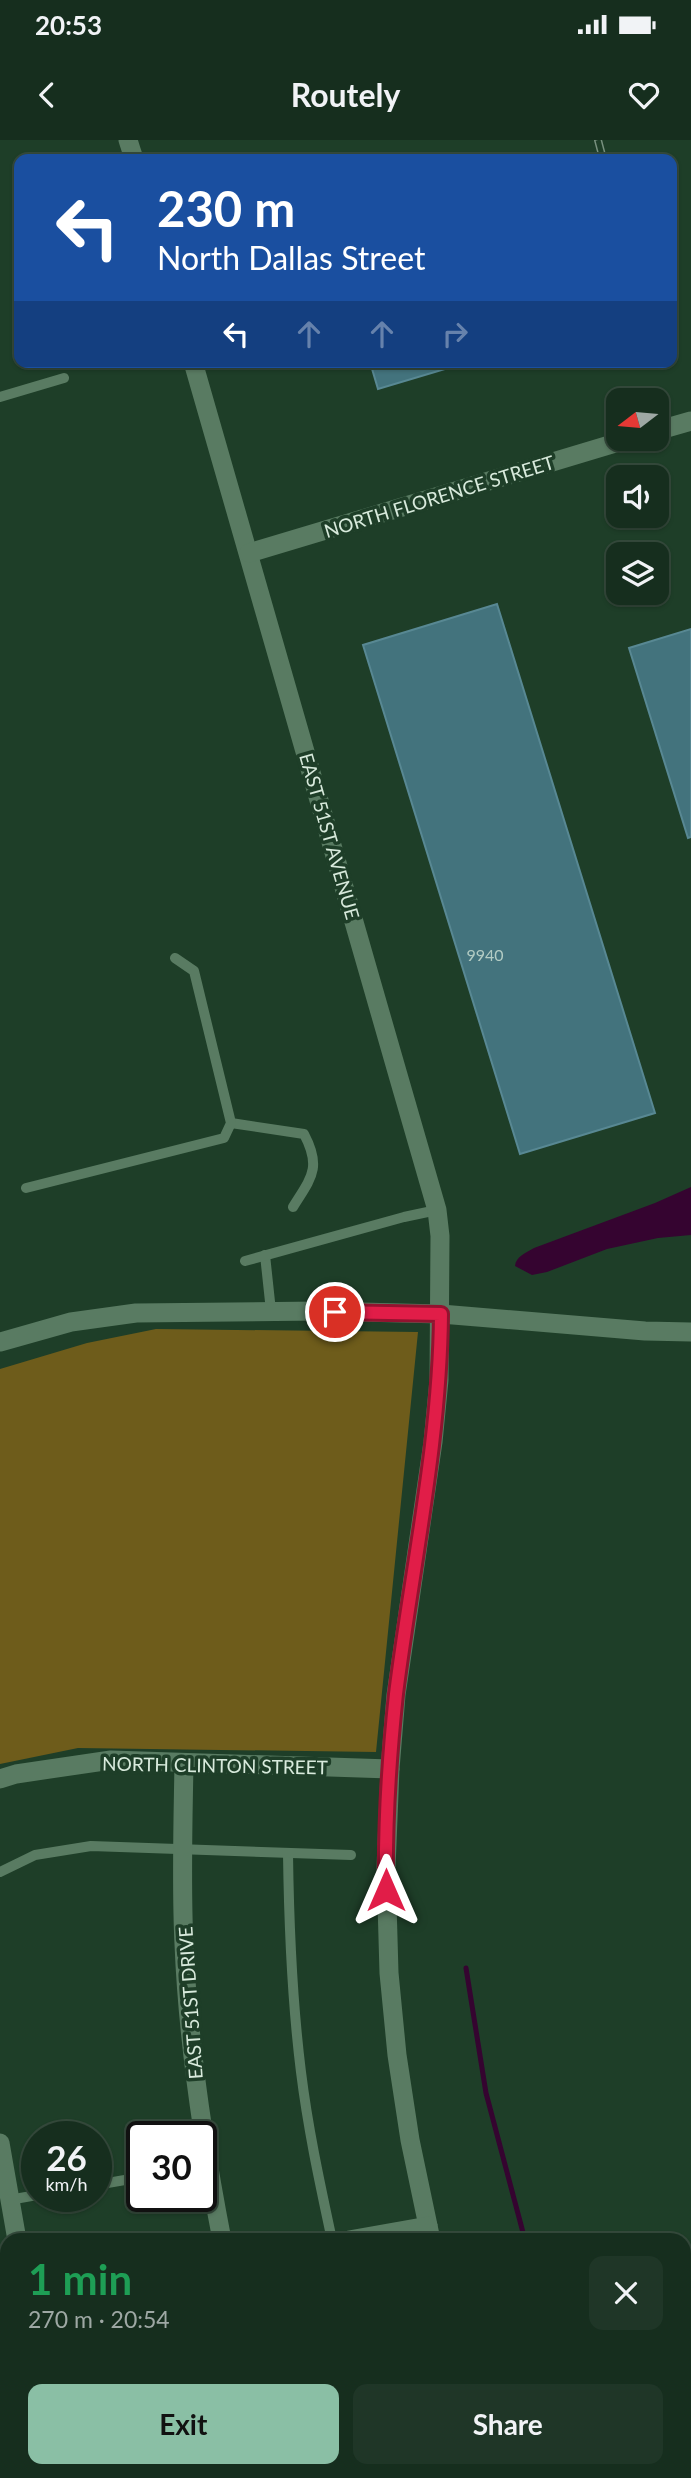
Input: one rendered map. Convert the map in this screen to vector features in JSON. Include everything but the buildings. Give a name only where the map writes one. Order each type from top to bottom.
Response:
[{"type":"street","name":"EAST 51ST AVENUE","points":[[195,368],[437,1210],[440,1237],[441,1357],[435,1421],[398,1685],[390,1769],[386,1868],[391,1993],[404,2104],[430,2233]]},
{"type":"street","points":[[669,427],[691,421]]},
{"type":"street","name":"NORTH FLORENCE STREET","points":[[249,554],[606,446]]},
{"type":"street","points":[[0,1342],[104,1315],[271,1311],[441,1314],[691,1332]]},
{"type":"street","name":"NORTH CLINTON STREET","points":[[0,1779],[16,1774],[111,1760],[390,1769]]},
{"type":"street","name":"EAST 51ST DRIVE","points":[[184,1763],[185,1970],[200,2121]]},
{"type":"street","points":[[0,2143],[4,2200],[15,2233]]},
{"type":"street","name":"EAST 51ST DRIVE","points":[[216,2212],[220,2233]]},
{"type":"lane","points":[[0,397],[64,378]]},
{"type":"lane","points":[[26,1188],[224,1138],[231,1123],[194,971],[175,958]]},
{"type":"lane","points":[[231,1123],[304,1135],[312,1148],[314,1174],[293,1207]]},
{"type":"lane","points":[[245,1261],[437,1210]]},
{"type":"lane","points":[[265,1255],[271,1311]]},
{"type":"lane","points":[[0,1872],[35,1855],[91,1846],[351,1855]]},
{"type":"lane","points":[[288,1854],[290,1955],[300,2062],[330,2233]]},
{"type":"shaded area","points":[[691,1187],[691,1235],[658,1238],[607,1249],[532,1275],[515,1266],[519,1257],[534,1248]]},
{"type":"shaded area","points":[[156,1329],[418,1332],[376,1752],[78,1748],[0,1764],[0,1369],[87,1343]]},
{"type":"waterway","points":[[466,1968],[486,2093],[523,2233]]},
{"type":"railway","points":[[598,140],[602,154]]},
{"type":"route","points":[[335,1312],[441,1314],[441,1357],[435,1421],[396,1695],[390,1769],[386,1890]]}]
